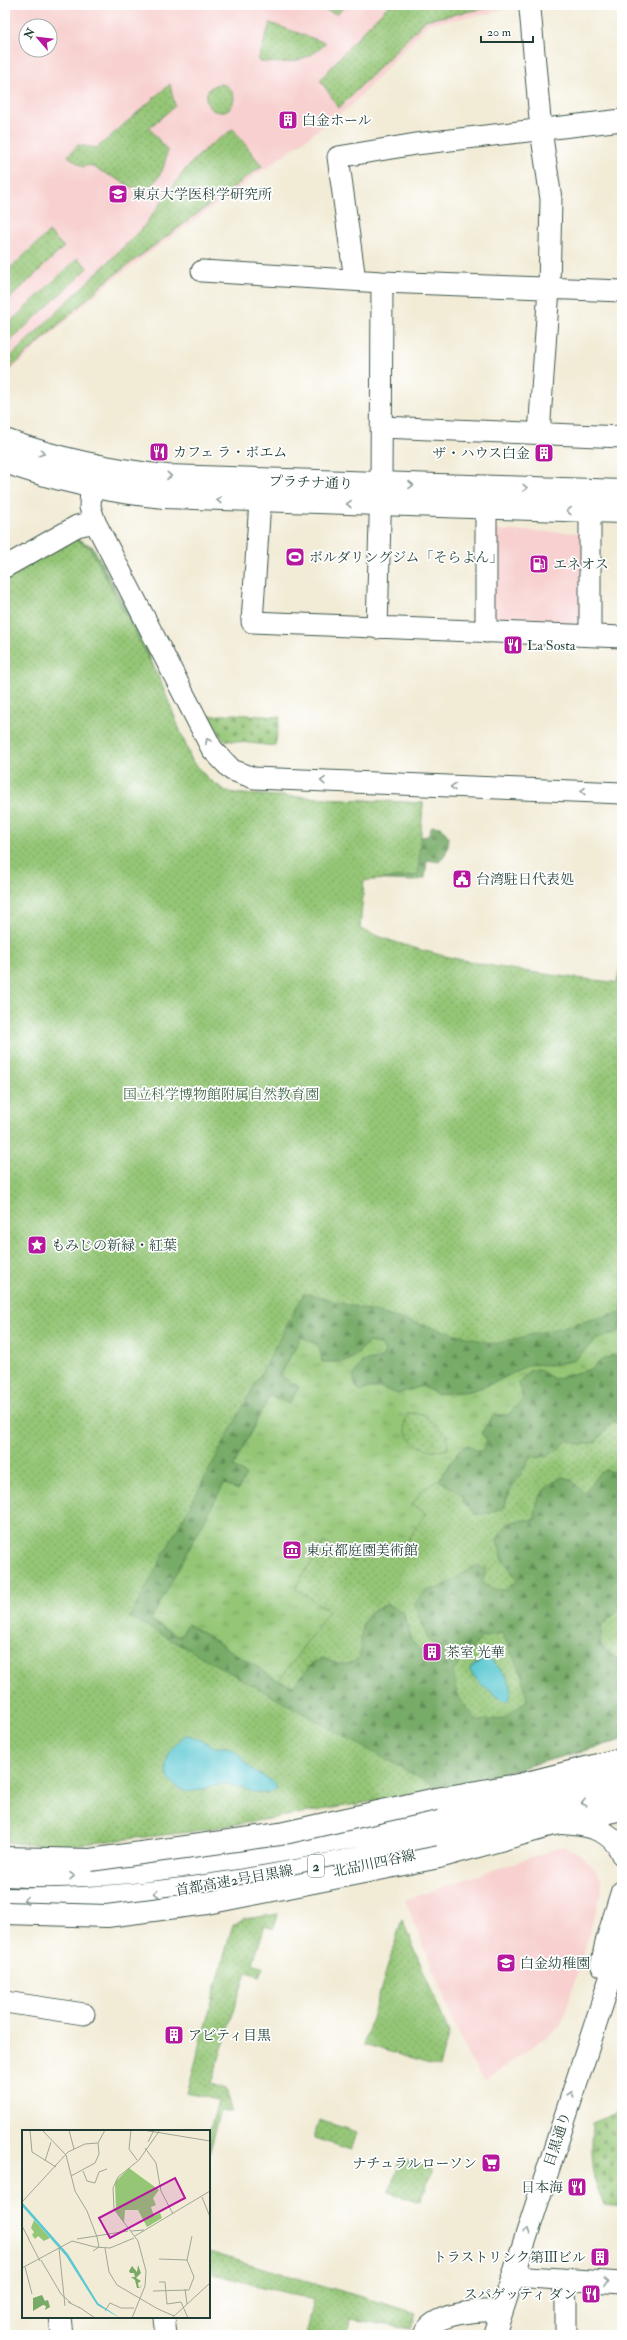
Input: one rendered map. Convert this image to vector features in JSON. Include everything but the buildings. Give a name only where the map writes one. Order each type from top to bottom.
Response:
[{"type":"main road","name":"プラチナ通り","points":[[5,440],[58,457],[91,476],[128,494],[260,501],[622,512]]},
{"type":"main road","name":"プラチナ通り","points":[[5,462],[91,476],[167,476],[622,491]]},
{"type":"main road","points":[[5,1853],[124,1858],[216,1848],[372,1822],[622,1759]]},
{"type":"main road","name":"首都高速2号目黒線","points":[[5,1875],[88,1875],[176,1869],[316,1845],[443,1817],[622,1773]]},
{"type":"main road","points":[[5,1858],[90,1860],[264,1837],[436,1799],[528,1783]]},
{"type":"main road","name":"首都高速2号目黒線","points":[[5,1899],[117,1897],[184,1890],[335,1862],[622,1794]]},
{"type":"main road","name":"北品川四谷線","points":[[5,1914],[141,1913],[622,1809]]},
{"type":"main road","points":[[5,1914],[107,1916],[207,1903],[439,1857],[561,1823],[583,1824],[603,1832],[619,1845],[622,1854]]},
{"type":"main road","points":[[589,2041],[606,1944],[622,1892]]},
{"type":"main road","name":"目黒通り","points":[[494,2335],[622,1943]]},
{"type":"street","points":[[530,9],[541,130],[551,199],[549,288],[539,434]]},
{"type":"street","points":[[355,280],[338,157],[416,144],[622,120]]},
{"type":"street","points":[[202,271],[382,282],[622,291]]},
{"type":"street","points":[[377,628],[379,505],[381,484],[382,282]]},
{"type":"street","points":[[381,427],[622,437]]},
{"type":"street","points":[[91,476],[90,506],[95,522],[212,749],[232,770],[254,778],[622,793]]},
{"type":"street","points":[[486,487],[486,632]]},
{"type":"street","points":[[260,501],[252,622],[622,637]]},
{"type":"street","points":[[590,511],[590,635]]},
{"type":"street","points":[[5,567],[77,526],[95,522]]},
{"type":"street","points":[[5,2002],[84,2014]]},
{"type":"street","points":[[513,2276],[562,2280],[622,2282]]},
{"type":"street","points":[[562,2280],[566,2302],[566,2335]]},
{"type":"street","points":[[424,2335],[438,2320],[478,2310],[502,2311]]},
{"type":"street","points":[[60,2318],[62,2335]]},
{"type":"street","points":[[164,2318],[166,2335]]},
{"type":"shaded area","name":"東京大学医科学研究所","points":[[5,5],[518,5],[492,13],[428,24],[351,106],[109,283],[5,376]]},
{"type":"shaded area","name":"エネオス","points":[[492,530],[587,533],[581,629],[492,621]]},
{"type":"shaded area","name":"白金幼稚園","points":[[564,1846],[581,1855],[592,1866],[601,1878],[602,1892],[561,2026],[485,2081],[468,2056],[405,1900]]},
{"type":"green space","points":[[309,5],[347,5],[337,14]]},
{"type":"green space","points":[[389,5],[502,5],[426,20],[339,108],[320,80],[367,27]]},
{"type":"green space","points":[[270,23],[326,43],[319,50],[303,59],[276,63],[258,61]]},
{"type":"green space","points":[[170,84],[175,106],[149,128],[167,150],[165,163],[157,179],[148,188],[142,192],[89,165],[83,167],[68,156],[78,145],[97,148]]},
{"type":"green space","points":[[220,84],[230,88],[234,98],[230,108],[220,112],[210,108],[206,98],[210,88]]},
{"type":"green space","points":[[233,129],[262,166],[109,279],[5,373],[5,362],[141,230],[185,170],[205,149]]},
{"type":"green space","points":[[49,232],[64,247],[5,303],[5,273]]},
{"type":"green space","points":[[78,258],[88,268],[5,346],[5,327]]},
{"type":"green space","name":"国立科学博物館附属自然教育園","points":[[70,535],[93,547],[140,633],[192,761],[208,779],[226,791],[239,794],[423,803],[420,837],[428,836],[432,826],[441,827],[449,837],[447,851],[439,862],[427,860],[425,878],[414,881],[363,879],[357,931],[399,949],[526,976],[617,984],[622,955],[622,1330],[596,1340],[573,1361],[549,1365],[530,1364],[496,1382],[471,1391],[437,1394],[422,1386],[397,1394],[382,1388],[368,1388],[360,1392],[355,1384],[355,1374],[362,1362],[382,1358],[385,1351],[381,1344],[368,1342],[348,1360],[339,1362],[322,1362],[319,1345],[301,1337],[280,1376],[299,1387],[289,1404],[270,1395],[233,1467],[246,1475],[238,1490],[224,1484],[151,1620],[179,1637],[188,1624],[279,1681],[293,1686],[313,1661],[324,1658],[342,1665],[351,1663],[360,1657],[362,1626],[369,1613],[387,1604],[403,1612],[413,1642],[439,1650],[427,1637],[413,1605],[425,1591],[442,1587],[476,1565],[518,1580],[504,1562],[497,1541],[507,1525],[521,1520],[535,1520],[535,1513],[541,1494],[555,1480],[562,1477],[571,1479],[584,1493],[598,1474],[606,1470],[613,1472],[622,1463],[622,1608],[602,1625],[601,1647],[622,1663],[622,1740],[441,1790],[57,1843]],"holes":[[[502,1633],[522,1675],[453,1671],[482,1637]]]},
{"type":"green space","name":"国立科学博物館附属自然教育園","points":[[75,539],[90,548],[161,682],[192,761],[208,779],[226,791],[239,794],[423,803],[418,875],[364,881],[360,929],[423,951],[456,959],[556,976],[622,983],[622,1312],[494,1344],[304,1293],[130,1617],[441,1790],[190,1832],[56,1847],[5,1842],[5,576]]},
{"type":"green space","points":[[234,714],[280,717],[275,746],[223,740],[209,716]]},
{"type":"green space","points":[[304,1292],[622,1312],[622,1740],[441,1790],[130,1617]]},
{"type":"green space","points":[[613,1355],[622,1360],[622,1426],[613,1421],[596,1442],[582,1445],[568,1441],[560,1450],[552,1455],[536,1458],[524,1467],[515,1479],[508,1493],[505,1507],[490,1513],[476,1515],[471,1508],[465,1505],[462,1495],[439,1480],[459,1450],[468,1445],[477,1451],[482,1451],[487,1440],[481,1433],[494,1415],[508,1415],[523,1399],[519,1383],[529,1371],[538,1369],[554,1379],[591,1369],[599,1362]]},
{"type":"green space","points":[[408,1413],[423,1414],[447,1435],[448,1449],[431,1450],[415,1443],[409,1437],[406,1430],[405,1422]]},
{"type":"green space","points":[[613,1421],[622,1426],[622,1463],[613,1472],[606,1470],[598,1474],[584,1493],[571,1479],[562,1477],[555,1480],[541,1494],[535,1513],[535,1520],[521,1520],[512,1522],[504,1528],[500,1534],[497,1541],[504,1562],[518,1580],[505,1590],[492,1589],[482,1582],[487,1569],[476,1565],[442,1587],[425,1591],[414,1604],[427,1637],[439,1650],[431,1662],[413,1642],[403,1612],[387,1604],[369,1613],[362,1625],[360,1657],[347,1664],[338,1664],[324,1658],[313,1662],[293,1686],[279,1681],[329,1611],[295,1588],[324,1542],[355,1562],[366,1545],[380,1552],[389,1553],[393,1548],[400,1552],[426,1513],[412,1505],[422,1490],[439,1480],[462,1495],[465,1505],[471,1508],[476,1515],[490,1513],[505,1507],[509,1493],[530,1456],[541,1457],[551,1454],[568,1440],[582,1445],[596,1442]]},
{"type":"green space","points":[[622,1608],[622,1663],[600,1644],[602,1625]]},
{"type":"green space","points":[[502,1633],[522,1675],[527,1700],[503,1719],[477,1721],[458,1697],[453,1671],[482,1637]],"holes":[[[488,1657],[507,1677],[490,1692],[484,1684],[472,1675],[474,1665]]]},
{"type":"green space","points":[[278,1914],[274,1928],[265,1925],[253,1963],[263,1967],[259,1976],[246,1972],[211,2084],[226,2089],[233,2112],[221,2110],[210,2150],[210,2131],[218,2100],[187,2093],[232,1927],[244,1919]]},
{"type":"green space","points":[[402,1919],[449,2033],[439,2067],[364,2044]]},
{"type":"green space","points":[[622,2111],[622,2207],[604,2205],[596,2184],[592,2165],[591,2145],[592,2123]]},
{"type":"green space","points":[[319,2120],[357,2132],[351,2150],[314,2138]]},
{"type":"green space","points":[[400,2158],[432,2168],[421,2202],[389,2192]]},
{"type":"green space","points":[[210,2252],[416,2313],[411,2329],[350,2319],[347,2335],[306,2335],[314,2300],[210,2273]]},
{"type":"water","points":[[488,1657],[510,1683],[511,1695],[507,1701],[497,1697],[486,1688],[470,1670],[474,1665]]},
{"type":"water","points":[[185,1735],[192,1736],[214,1747],[227,1747],[236,1752],[254,1771],[272,1781],[277,1788],[271,1792],[259,1793],[233,1785],[218,1784],[198,1791],[183,1790],[170,1781],[166,1771],[166,1766],[172,1748]]},
{"type":"place","name":"白金ホール","points":[[288,120]]},
{"type":"place","name":"東京大学医科学研究所","points":[[118,194]]},
{"type":"place","name":"カフェ ラ・ボエム","points":[[159,452]]},
{"type":"place","name":"ザ・ハウス白金","points":[[544,453]]},
{"type":"place","name":"ボルダリングジム「そらよん」","points":[[295,557]]},
{"type":"place","name":"エネオス","points":[[539,564]]},
{"type":"place","name":"La Sosta","points":[[513,645]]},
{"type":"place","name":"台湾駐日代表処","points":[[462,879]]},
{"type":"place","name":"もみじの新緑・紅葉","points":[[37,1245]]},
{"type":"place","name":"東京都庭園美術館","points":[[292,1550]]},
{"type":"place","name":"茶室 光華","points":[[432,1652]]},
{"type":"place","name":"白金幼稚園","points":[[506,1963]]},
{"type":"place","name":"アビティ目黒","points":[[174,2035]]},
{"type":"place","name":"ナチュラルローソン","points":[[491,2163]]},
{"type":"place","name":"日本海","points":[[577,2187]]},
{"type":"place","name":"トラストリンク第Ⅲビル","points":[[600,2257]]},
{"type":"place","name":"スパゲッティ ダン","points":[[591,2294]]}]
